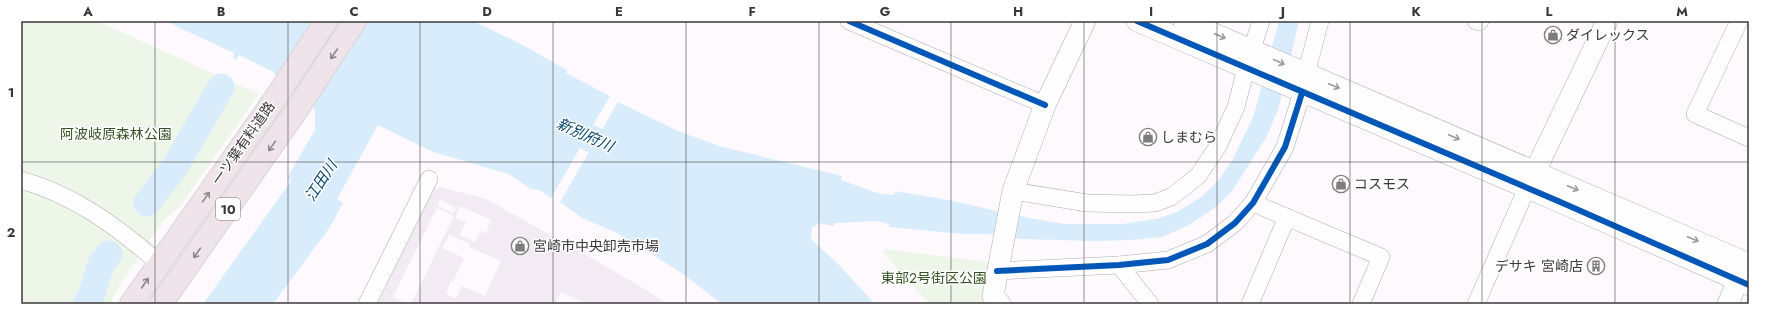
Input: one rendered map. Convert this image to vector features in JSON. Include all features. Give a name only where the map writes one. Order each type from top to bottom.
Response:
[{"type":"main road","name":"一ツ葉有料道路","points":[[131,304],[272,103],[326,21]]},
{"type":"main road","name":"一ツ葉有料道路","points":[[162,304],[294,114],[355,21]]},
{"type":"street","points":[[849,21],[1045,106]]},
{"type":"street","points":[[1000,304],[992,296],[1011,200],[1045,106],[1085,21]]},
{"type":"street","points":[[1137,21],[1253,61],[1530,180],[1746,270],[1728,304]]},
{"type":"street","points":[[1184,21],[1253,61]]},
{"type":"street","points":[[1011,200],[1124,204],[1155,203],[1171,197],[1198,176],[1218,146],[1236,107],[1253,61],[1261,21]]},
{"type":"street","points":[[997,271],[1119,265],[1168,260],[1207,244],[1235,223],[1253,203],[1285,147],[1300,82],[1320,21]]},
{"type":"street","points":[[1476,21],[1480,21]]},
{"type":"street","points":[[1476,304],[1530,180],[1607,21]]},
{"type":"street","points":[[1749,25],[1740,21],[1695,114],[1749,138]]},
{"type":"street","points":[[367,304],[429,179]]},
{"type":"street","points":[[21,180],[62,194],[82,205],[120,230],[159,263]]},
{"type":"street","points":[[1253,203],[1381,257],[1360,304]]},
{"type":"street","points":[[1250,304],[1287,217]]},
{"type":"street","points":[[1119,265],[1150,304]]},
{"type":"shaded area","name":"宮崎市中央卸売市場","points":[[440,187],[486,199],[595,260],[653,294],[666,304],[586,304],[561,292],[555,304],[522,304],[514,301],[513,304],[473,304],[470,302],[469,304],[411,304],[454,216],[437,208],[393,297],[408,304],[378,304],[431,191]],"holes":[[[440,200],[456,208],[453,213],[438,206]],[[460,206],[491,220],[486,233],[481,231],[475,242],[460,235],[466,222],[455,217]],[[449,235],[470,244],[469,247],[501,261],[485,296],[462,286],[456,298],[446,294],[451,281],[453,282],[464,258],[442,248]]]},
{"type":"green space","name":"阿波岐原森林公園","points":[[21,21],[97,21],[259,94],[180,206],[163,221],[122,281],[110,304],[21,304]]},
{"type":"green space","name":"東部2号街区公園","points":[[884,249],[990,262],[991,304],[929,304],[883,253]]},
{"type":"water","name":"江田川","points":[[165,21],[473,21],[519,43],[567,70],[566,73],[610,96],[551,198],[540,190],[531,189],[509,174],[433,152],[378,125],[337,199],[343,203],[330,227],[273,304],[203,304],[291,181],[287,178],[315,130],[315,110],[273,72],[239,55],[236,60],[233,58],[234,53]]},
{"type":"water","points":[[1279,21],[1299,21],[1279,107],[1267,136],[1232,191],[1216,207],[1189,225],[1162,237],[1132,240],[1095,241],[1020,239],[987,234],[962,234],[889,227],[889,224],[876,221],[835,223],[834,226],[819,223],[812,228],[811,239],[838,264],[875,304],[722,304],[683,274],[644,249],[615,232],[582,218],[560,202],[618,102],[678,131],[719,146],[842,176],[841,180],[880,194],[894,195],[895,191],[949,200],[1024,217],[1064,224],[1122,224],[1157,219],[1177,212],[1201,197],[1218,181],[1233,159],[1254,115]]},
{"type":"waterway","points":[[147,203],[176,165],[221,87]]},
{"type":"waterway","name":"新別府川","points":[[554,122],[628,155]]},
{"type":"waterway","points":[[86,304],[90,299],[101,264],[109,254]]},
{"type":"cycle path","points":[[849,21],[1045,105]]},
{"type":"cycle path","points":[[1137,21],[1558,201],[1749,285]]},
{"type":"cycle path","points":[[997,271],[1119,265],[1168,260],[1207,244],[1235,223],[1253,203],[1285,147],[1302,93]]},
{"type":"place","name":"ダイレックス","points":[[1553,35]]},
{"type":"place","name":"しまむら","points":[[1148,137]]},
{"type":"place","name":"コスモス","points":[[1341,184]]},
{"type":"place","name":"宮崎市中央卸売市場","points":[[520,246]]},
{"type":"place","name":"デサキ 宮崎店","points":[[1596,266]]}]
